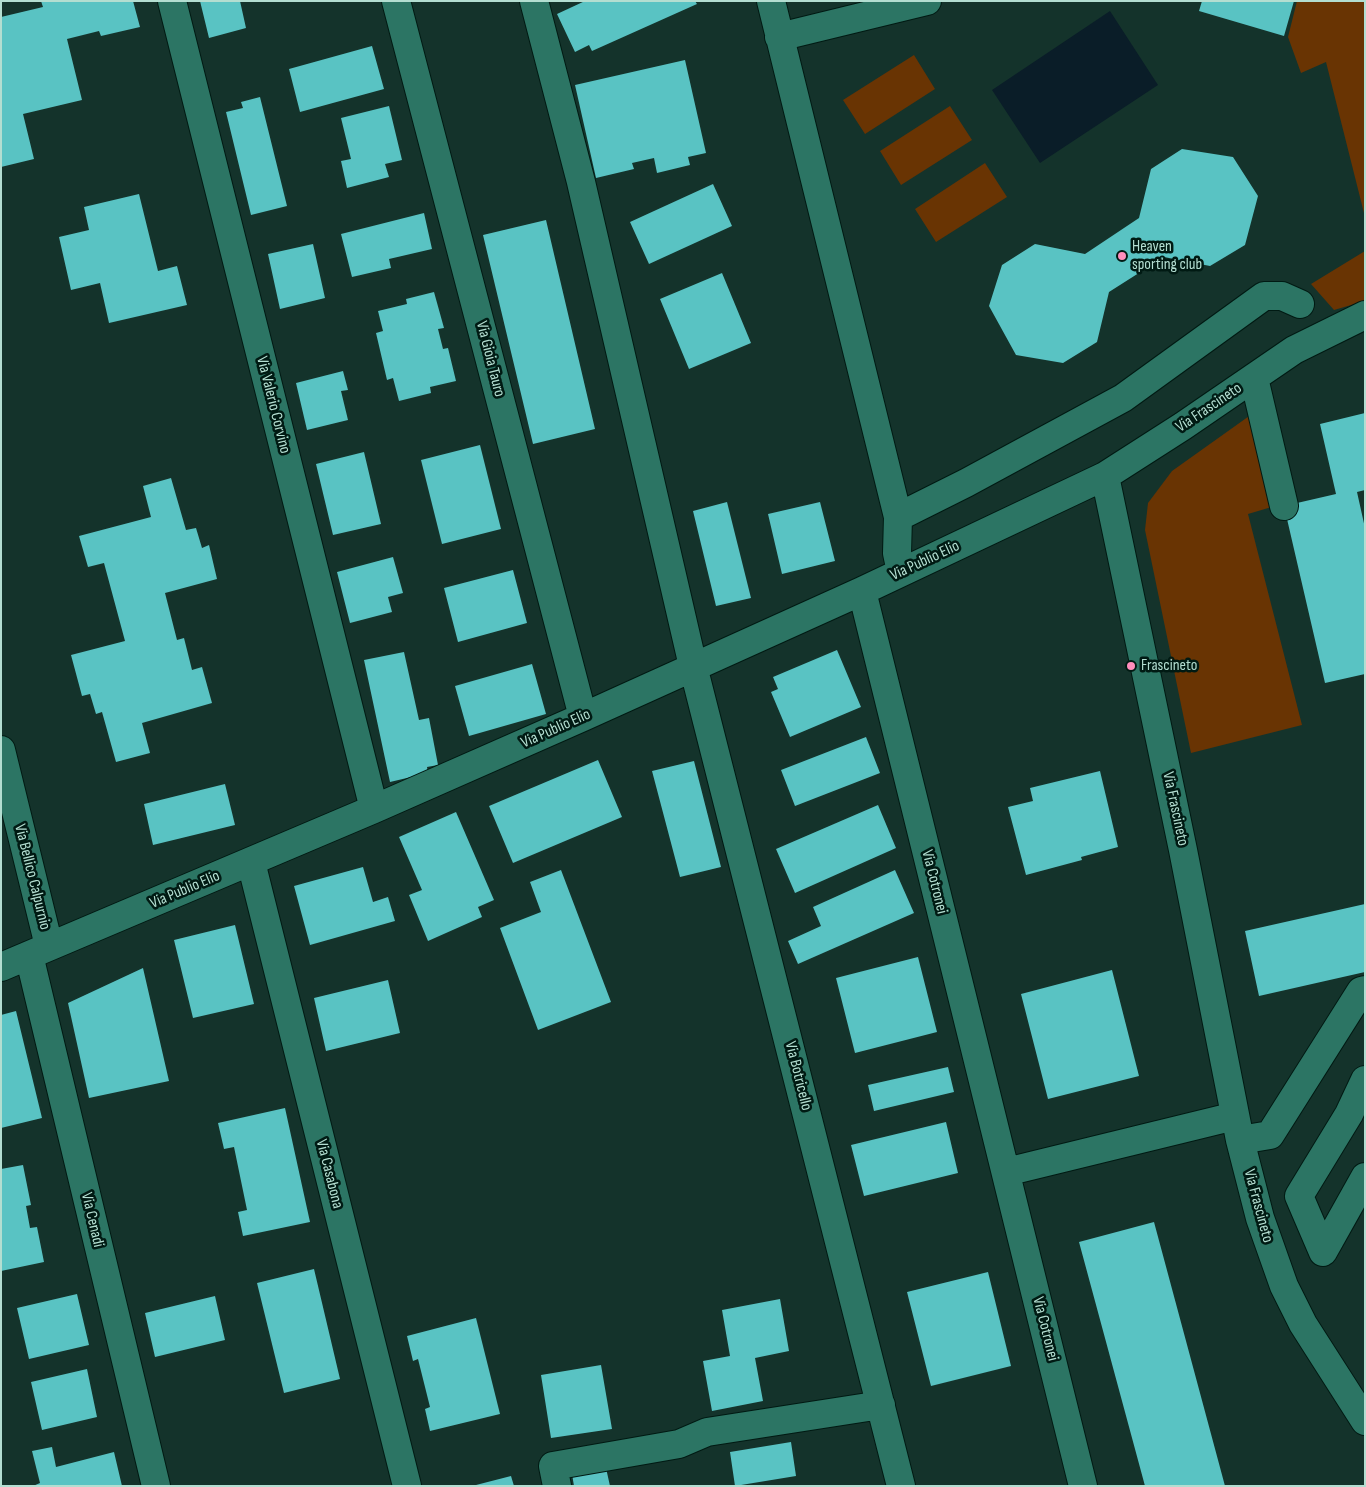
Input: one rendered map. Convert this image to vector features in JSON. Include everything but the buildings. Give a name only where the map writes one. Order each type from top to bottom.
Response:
[{"type":"street","name":"Via Valerio Corvino","points":[[172,1],[374,809]]},
{"type":"street","name":"Via Gioia Tauro","points":[[396,1],[583,717]]},
{"type":"street","points":[[534,1],[581,182],[694,666]]},
{"type":"street","points":[[771,1],[898,517],[897,554],[901,572]]},
{"type":"street","points":[[779,37],[927,1]]},
{"type":"street","points":[[898,517],[966,483],[1124,398],[1264,296],[1282,296],[1300,304]]},
{"type":"street","name":"Via Frascineto","points":[[1365,315],[1294,350],[1105,476],[1238,1128],[1260,1218],[1284,1286],[1303,1324],[1365,1421]]},
{"type":"street","points":[[1254,378],[1284,506]]},
{"type":"street","name":"Via Publio Elio","points":[[1,967],[251,862],[583,717],[862,591],[1105,476]]},
{"type":"street","name":"Via Cotronei","points":[[862,591],[1083,1486]]},
{"type":"street","name":"Via Botricello","points":[[694,666],[901,1486]]},
{"type":"street","name":"Via Bellico Calpurnio","points":[[1,750],[39,950]]},
{"type":"street","name":"Via Casabona","points":[[251,862],[408,1486]]},
{"type":"street","name":"Via Cenadi","points":[[39,950],[156,1486]]},
{"type":"street","points":[[1006,1172],[1238,1128],[1270,1135],[1356,1020],[1361,991],[1365,990]]},
{"type":"street","points":[[1260,1218],[1299,1196],[1357,1121],[1365,1080]]},
{"type":"street","points":[[1299,1196],[1324,1252],[1365,1178]]},
{"type":"street","points":[[557,1486],[553,1466],[679,1444],[707,1432],[881,1405]]},
{"type":"shaded area","points":[[1297,1],[1365,1],[1365,217],[1326,62],[1301,73],[1288,37]]},
{"type":"shaded area","points":[[914,55],[935,89],[865,134],[843,100]]},
{"type":"shaded area","points":[[950,106],[972,140],[901,185],[880,151]]},
{"type":"shaded area","points":[[985,163],[1007,197],[936,242],[915,209]]},
{"type":"shaded area","points":[[1365,251],[1365,301],[1334,310],[1311,284]]},
{"type":"shaded area","points":[[1252,414],[1275,506],[1248,514],[1302,725],[1191,753],[1145,530],[1148,503],[1172,471]]},
{"type":"water","points":[[1110,11],[1158,85],[1040,163],[992,90]]},
{"type":"place","name":"Heaven sporting club","points":[[1122,256]]},
{"type":"place","name":"Frascineto","points":[[1131,666]]}]
